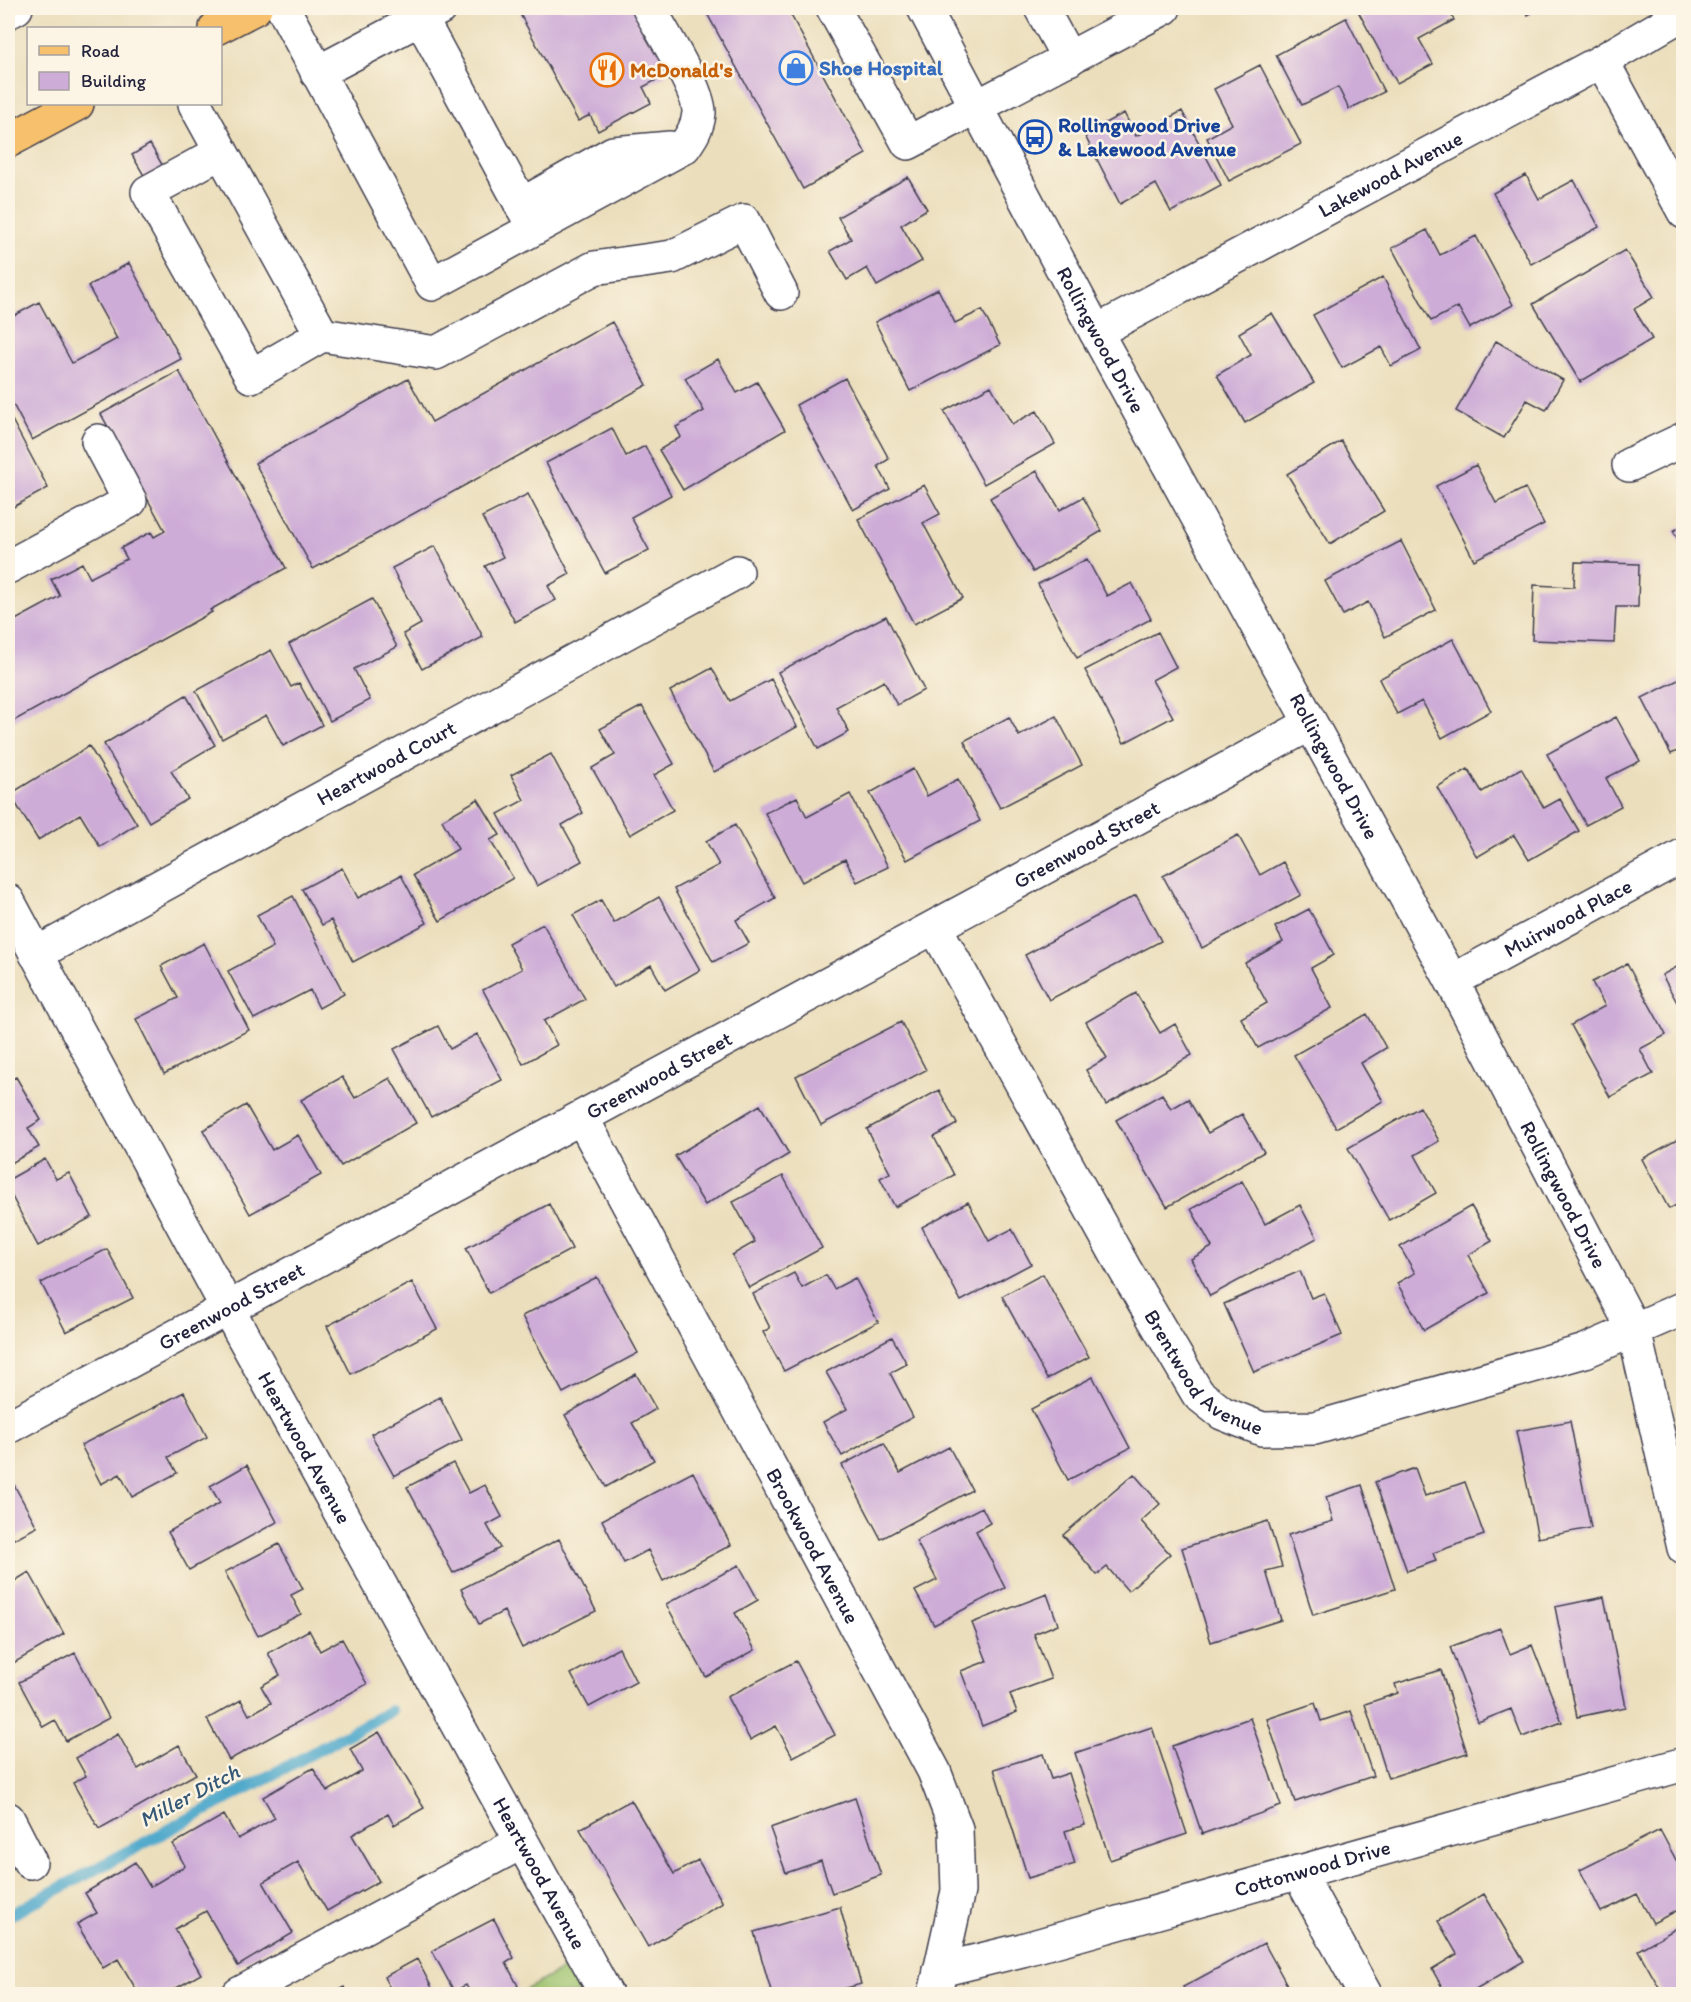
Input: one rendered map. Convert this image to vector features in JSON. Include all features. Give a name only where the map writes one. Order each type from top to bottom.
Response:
[{"type":"main road","points":[[218,27],[255,8]]},
{"type":"main road","points":[[8,141],[75,105]]},
{"type":"street","points":[[8,12],[16,8]]},
{"type":"street","points":[[283,8],[432,284],[613,153],[684,147],[694,133],[699,112],[694,93],[649,8]]},
{"type":"street","points":[[833,8],[908,143],[1164,8]]},
{"type":"street","name":"Rollingwood Drive","points":[[924,8],[1096,332],[1452,981],[1634,1330],[1683,1548]]},
{"type":"street","points":[[1041,8],[1068,58]]},
{"type":"street","points":[[317,73],[426,11],[528,216]]},
{"type":"street","name":"Lakewood Avenue","points":[[1096,332],[1602,61],[1683,13]]},
{"type":"street","points":[[1602,61],[1683,212]]},
{"type":"street","points":[[196,105],[322,335]]},
{"type":"street","points":[[221,152],[148,192],[251,375],[322,335],[436,352],[594,268],[672,257],[744,220],[781,293]]},
{"type":"street","points":[[1629,465],[1683,439]]},
{"type":"street","points":[[8,567],[130,501],[98,441]]},
{"type":"street","name":"Heartwood Court","points":[[36,954],[737,572]]},
{"type":"street","name":"Greenwood Street","points":[[8,1427],[1310,724]]},
{"type":"street","name":"Muirwood Place","points":[[1452,981],[1683,855]]},
{"type":"street","name":"Heartwood Avenue","points":[[8,901],[228,1309],[520,1843],[606,1995]]},
{"type":"street","name":"Brentwood Avenue","points":[[935,927],[1135,1287],[1198,1394],[1221,1413],[1262,1429],[1315,1428],[1585,1351],[1683,1308]]},
{"type":"street","name":"Brookwood Avenue","points":[[582,1118],[934,1771],[956,1829],[958,1891],[938,1982]]},
{"type":"street","name":"Cottonwood Drive","points":[[938,1982],[1022,1950],[1683,1764]]},
{"type":"street","points":[[8,1819],[30,1862]]},
{"type":"street","points":[[239,1995],[520,1843]]},
{"type":"street","points":[[1298,1872],[1365,1995]]},
{"type":"green space","points":[[585,1957],[606,1994],[518,1994]]},
{"type":"building","name":"McDonald's","points":[[531,8],[644,8],[673,60],[662,66],[666,75],[643,87],[651,103],[598,131],[590,115],[578,121],[520,14]]},
{"type":"building","points":[[704,8],[787,8],[866,154],[803,189]]},
{"type":"building","points":[[1364,8],[1447,8],[1454,20],[1419,39],[1433,64],[1397,83],[1358,11]]},
{"type":"building","points":[[1524,8],[1540,8],[1528,15]]},
{"type":"building","points":[[1346,18],[1384,92],[1349,109],[1338,87],[1302,105],[1276,55]]},
{"type":"building","points":[[1260,65],[1301,144],[1229,181],[1207,138],[1232,124],[1214,89]]},
{"type":"building","points":[[1182,111],[1221,185],[1171,212],[1156,184],[1120,204],[1084,134],[1124,113],[1136,136]]},
{"type":"building","points":[[150,144],[164,168],[146,179],[132,155]]},
{"type":"building","points":[[1526,175],[1539,199],[1574,180],[1599,227],[1531,264],[1493,193]]},
{"type":"building","points":[[908,177],[927,209],[901,225],[922,261],[877,286],[867,268],[847,280],[830,251],[851,239],[838,217]]},
{"type":"building","points":[[1427,230],[1440,255],[1476,236],[1513,305],[1470,328],[1458,307],[1431,321],[1392,248]]},
{"type":"building","points":[[1625,250],[1654,297],[1634,309],[1652,339],[1580,382],[1533,304]]},
{"type":"building","points":[[129,263],[181,359],[32,440],[8,395],[8,319],[39,302],[72,363],[117,339],[88,286]]},
{"type":"building","points":[[1383,277],[1421,350],[1391,366],[1381,347],[1342,368],[1313,315]]},
{"type":"building","points":[[938,289],[955,323],[982,310],[1000,345],[910,391],[875,322]]},
{"type":"building","points":[[1272,313],[1314,383],[1245,423],[1217,375],[1251,355],[1239,333]]},
{"type":"building","points":[[612,322],[647,385],[313,569],[255,463],[408,379],[432,422]]},
{"type":"building","points":[[1496,341],[1563,380],[1546,410],[1527,400],[1504,438],[1456,411]]},
{"type":"building","points":[[718,359],[737,393],[757,382],[785,430],[683,490],[659,450],[681,437],[676,427],[704,411],[685,378]]},
{"type":"building","points":[[179,371],[286,568],[210,610],[212,612],[8,724],[8,624],[60,596],[51,579],[82,563],[90,578],[127,559],[121,548],[151,532],[154,537],[165,531],[101,414]]},
{"type":"building","points":[[845,378],[889,459],[878,466],[890,489],[853,510],[796,405]]},
{"type":"building","points":[[991,386],[1012,424],[1037,411],[1055,444],[984,484],[944,411]]},
{"type":"building","points":[[12,420],[48,488],[8,510],[8,422]]},
{"type":"building","points":[[612,428],[626,456],[645,446],[671,495],[631,517],[649,550],[605,573],[546,463]]},
{"type":"building","points":[[1341,441],[1384,511],[1330,544],[1287,474]]},
{"type":"building","points":[[1476,465],[1496,503],[1525,488],[1544,524],[1474,560],[1436,486]]},
{"type":"building","points":[[1037,471],[1060,510],[1083,497],[1102,531],[1033,572],[990,498]]},
{"type":"building","points":[[924,485],[940,514],[923,523],[963,598],[914,624],[858,519]]},
{"type":"building","points":[[528,494],[570,574],[548,586],[556,600],[515,622],[485,566],[503,557],[482,517]]},
{"type":"building","points":[[1684,525],[1684,549],[1673,531]]},
{"type":"building","points":[[1401,541],[1436,610],[1385,637],[1368,602],[1343,615],[1325,581]]},
{"type":"building","points":[[435,546],[483,637],[422,669],[403,634],[421,624],[392,568]]},
{"type":"building","points":[[1087,559],[1107,596],[1132,583],[1151,619],[1077,658],[1038,584]]},
{"type":"building","points":[[1575,562],[1639,564],[1638,607],[1616,607],[1614,643],[1532,640],[1534,585],[1574,587]]},
{"type":"building","points":[[372,599],[397,647],[354,669],[370,700],[330,721],[289,644]]},
{"type":"building","points":[[886,616],[924,690],[897,705],[884,681],[836,707],[849,732],[818,749],[778,672]]},
{"type":"building","points":[[1158,632],[1176,667],[1152,680],[1173,717],[1124,743],[1085,670]]},
{"type":"building","points":[[1453,639],[1491,711],[1442,738],[1422,701],[1397,714],[1379,679]]},
{"type":"building","points":[[271,650],[291,687],[299,683],[322,725],[283,746],[266,715],[222,739],[196,691]]},
{"type":"building","points":[[712,668],[730,701],[771,679],[797,727],[714,772],[670,691]]},
{"type":"building","points":[[1684,677],[1684,748],[1671,754],[1642,698]]},
{"type":"building","points":[[186,695],[215,745],[171,771],[188,799],[149,822],[104,744]]},
{"type":"building","points":[[642,706],[674,764],[654,775],[673,810],[630,835],[592,768],[615,755],[600,729]]},
{"type":"building","points":[[1056,716],[1082,765],[1000,808],[964,741],[1009,717],[1019,736]]},
{"type":"building","points":[[1616,717],[1640,761],[1606,778],[1621,806],[1586,825],[1547,754]]},
{"type":"building","points":[[89,746],[137,824],[100,847],[80,814],[38,840],[10,794]]},
{"type":"building","points":[[551,754],[583,813],[562,825],[582,861],[537,886],[498,814],[524,800],[511,775]]},
{"type":"building","points":[[1521,768],[1544,808],[1560,799],[1579,831],[1529,860],[1514,835],[1477,857],[1437,787],[1468,769],[1482,792]]},
{"type":"building","points":[[913,769],[927,796],[958,779],[980,821],[907,860],[870,793]]},
{"type":"building","points":[[850,794],[888,867],[857,882],[845,859],[802,882],[765,813],[797,797],[807,817]]},
{"type":"building","points":[[478,799],[500,835],[490,840],[513,878],[440,921],[413,875],[458,849],[442,820]]},
{"type":"building","points":[[735,825],[775,898],[736,920],[749,943],[713,962],[674,889],[719,865],[706,841]]},
{"type":"building","points":[[1238,835],[1260,875],[1283,862],[1301,895],[1202,948],[1163,876]]},
{"type":"building","points":[[342,868],[358,898],[401,875],[427,923],[353,962],[331,920],[322,925],[302,889]]},
{"type":"building","points":[[1136,895],[1161,941],[1049,1000],[1025,955]]},
{"type":"building","points":[[293,896],[344,994],[319,1008],[310,990],[254,1019],[228,971],[273,947],[257,915]]},
{"type":"building","points":[[659,897],[700,970],[665,990],[651,965],[614,987],[573,915],[601,900],[614,923]]},
{"type":"building","points":[[1309,909],[1334,955],[1311,968],[1332,1008],[1258,1048],[1241,1018],[1267,1003],[1245,963],[1283,942],[1275,927]]},
{"type":"building","points":[[543,924],[585,999],[544,1021],[557,1045],[523,1064],[483,990],[522,969],[508,943]]},
{"type":"building","points":[[204,943],[249,1030],[164,1074],[136,1019],[178,998],[161,966]]},
{"type":"building","points":[[1684,963],[1684,1015],[1662,975]]},
{"type":"building","points":[[1627,964],[1666,1035],[1640,1049],[1653,1074],[1610,1097],[1571,1025],[1605,1006],[1592,982]]},
{"type":"building","points":[[1136,993],[1160,1033],[1175,1024],[1192,1055],[1106,1105],[1086,1070],[1107,1058],[1086,1022]]},
{"type":"building","points":[[1367,1014],[1386,1048],[1361,1063],[1383,1101],[1336,1128],[1294,1055]]},
{"type":"building","points":[[901,1022],[926,1070],[821,1125],[796,1076]]},
{"type":"building","points":[[438,1026],[450,1049],[477,1034],[502,1080],[431,1117],[394,1049]]},
{"type":"building","points":[[16,1077],[41,1120],[28,1128],[39,1147],[8,1165],[8,1081]]},
{"type":"building","points":[[342,1077],[355,1098],[390,1078],[416,1123],[341,1166],[301,1100]]},
{"type":"building","points":[[939,1090],[957,1124],[934,1137],[954,1175],[895,1207],[880,1178],[890,1173],[867,1129]]},
{"type":"building","points":[[1162,1094],[1171,1109],[1188,1099],[1208,1133],[1242,1114],[1264,1152],[1167,1207],[1116,1120]]},
{"type":"building","points":[[246,1105],[272,1150],[298,1135],[321,1175],[250,1214],[203,1130]]},
{"type":"building","points":[[760,1105],[789,1154],[705,1205],[675,1156]]},
{"type":"building","points":[[1420,1107],[1439,1141],[1415,1155],[1436,1193],[1389,1220],[1348,1148]]},
{"type":"building","points":[[1684,1136],[1684,1201],[1669,1209],[1642,1159]]},
{"type":"building","points":[[45,1159],[56,1179],[69,1173],[92,1217],[38,1246],[8,1189],[8,1180]]},
{"type":"building","points":[[783,1176],[822,1248],[749,1288],[732,1255],[755,1242],[733,1202]]},
{"type":"building","points":[[1242,1181],[1265,1224],[1300,1205],[1317,1238],[1210,1296],[1191,1259],[1212,1247],[1191,1209]]},
{"type":"building","points":[[968,1202],[989,1241],[1012,1229],[1031,1264],[961,1301],[922,1227]]},
{"type":"building","points":[[549,1204],[572,1249],[489,1293],[466,1248]]},
{"type":"building","points":[[1471,1206],[1492,1241],[1468,1255],[1489,1293],[1424,1330],[1397,1283],[1415,1273],[1400,1247]]},
{"type":"building","points":[[107,1249],[133,1298],[66,1332],[41,1283]]},
{"type":"building","points":[[1300,1271],[1311,1298],[1324,1293],[1342,1335],[1254,1372],[1224,1304]]},
{"type":"building","points":[[794,1273],[802,1288],[826,1275],[834,1289],[855,1278],[878,1322],[784,1371],[763,1332],[770,1328],[753,1294]]},
{"type":"building","points":[[1043,1274],[1089,1357],[1047,1379],[1002,1296]]},
{"type":"building","points":[[597,1277],[638,1353],[563,1393],[522,1316]]},
{"type":"building","points":[[412,1282],[437,1329],[351,1374],[327,1326]]},
{"type":"building","points":[[892,1337],[907,1364],[890,1373],[913,1417],[842,1456],[823,1422],[847,1409],[826,1372]]},
{"type":"building","points":[[636,1374],[656,1409],[632,1423],[654,1460],[606,1487],[565,1415]]},
{"type":"building","points":[[1093,1377],[1130,1448],[1068,1480],[1031,1409]]},
{"type":"building","points":[[184,1392],[207,1437],[168,1457],[177,1473],[132,1497],[120,1474],[101,1484],[81,1445]]},
{"type":"building","points":[[440,1397],[462,1440],[394,1476],[371,1434]]},
{"type":"building","points":[[1570,1421],[1591,1528],[1538,1538],[1516,1431]]},
{"type":"building","points":[[884,1443],[900,1473],[949,1447],[972,1490],[881,1539],[842,1465]]},
{"type":"building","points":[[453,1463],[469,1493],[485,1485],[502,1517],[487,1525],[500,1548],[453,1573],[407,1487]]},
{"type":"building","points":[[247,1465],[277,1522],[189,1570],[168,1532],[220,1503],[210,1486]]},
{"type":"building","points":[[1415,1468],[1425,1496],[1465,1482],[1484,1535],[1433,1553],[1436,1561],[1407,1571],[1375,1482]]},
{"type":"building","points":[[693,1472],[731,1545],[663,1581],[648,1550],[624,1563],[602,1520]]},
{"type":"building","points":[[1134,1474],[1160,1504],[1141,1521],[1170,1554],[1128,1591],[1107,1567],[1097,1575],[1063,1535]]},
{"type":"building","points":[[13,1483],[37,1527],[8,1542],[8,1486]]},
{"type":"building","points":[[1362,1485],[1395,1589],[1313,1615],[1288,1535],[1333,1521],[1326,1497]]},
{"type":"building","points":[[982,1507],[990,1523],[976,1531],[1005,1588],[934,1625],[915,1591],[937,1580],[916,1541]]},
{"type":"building","points":[[1268,1521],[1282,1567],[1266,1571],[1281,1620],[1211,1642],[1182,1548]]},
{"type":"building","points":[[559,1539],[596,1611],[522,1648],[504,1611],[479,1624],[461,1589]]},
{"type":"building","points":[[279,1544],[303,1589],[291,1595],[301,1614],[258,1636],[225,1572]]},
{"type":"building","points":[[739,1565],[758,1600],[735,1613],[755,1650],[706,1677],[666,1604]]},
{"type":"building","points":[[29,1572],[64,1634],[10,1665],[8,1660],[8,1585]]},
{"type":"building","points":[[1047,1594],[1058,1624],[1034,1634],[1051,1679],[1010,1694],[1017,1712],[982,1726],[961,1671],[987,1661],[972,1623]]},
{"type":"building","points":[[1604,1597],[1626,1707],[1577,1717],[1555,1607]]},
{"type":"building","points":[[1500,1628],[1510,1654],[1532,1645],[1562,1722],[1522,1737],[1511,1709],[1478,1722],[1450,1647]]},
{"type":"building","points":[[309,1630],[320,1651],[342,1639],[367,1684],[229,1760],[207,1719],[241,1700],[249,1715],[271,1703],[261,1686],[280,1675],[268,1653]]},
{"type":"building","points":[[619,1648],[636,1682],[589,1707],[571,1674]]},
{"type":"building","points":[[75,1653],[109,1718],[66,1741],[55,1720],[43,1727],[19,1682]]},
{"type":"building","points":[[796,1661],[835,1735],[793,1757],[776,1726],[750,1740],[727,1697]]},
{"type":"building","points":[[1441,1670],[1467,1753],[1388,1778],[1365,1704],[1398,1693],[1395,1684]]},
{"type":"building","points":[[1315,1703],[1321,1721],[1351,1711],[1373,1776],[1295,1802],[1267,1719]]},
{"type":"building","points":[[1250,1718],[1281,1806],[1202,1834],[1172,1746]]},
{"type":"building","points":[[1152,1727],[1187,1834],[1110,1860],[1075,1753]]},
{"type":"building","points":[[379,1732],[424,1808],[394,1825],[388,1814],[352,1835],[379,1881],[327,1911],[298,1862],[263,1882],[293,1933],[238,1966],[206,1911],[175,1929],[201,1974],[166,1994],[139,1994],[118,1959],[103,1968],[77,1924],[97,1913],[85,1893],[135,1862],[150,1887],[185,1866],[173,1844],[224,1815],[238,1839],[275,1818],[263,1797],[313,1768],[327,1792],[362,1771],[350,1749]]},
{"type":"building","points":[[118,1734],[138,1769],[179,1745],[196,1774],[99,1829],[73,1783],[86,1776],[76,1758]]},
{"type":"building","points":[[1043,1754],[1051,1779],[1069,1773],[1085,1825],[1065,1831],[1075,1864],[1028,1878],[994,1769]]},
{"type":"building","points":[[855,1798],[881,1875],[832,1893],[821,1861],[786,1873],[770,1828]]},
{"type":"building","points":[[631,1800],[674,1874],[698,1860],[723,1903],[648,1947],[580,1829]]},
{"type":"building","points":[[1660,1830],[1684,1875],[1684,1907],[1653,1923],[1637,1894],[1601,1912],[1580,1870]]},
{"type":"building","points":[[1484,1894],[1524,1961],[1467,1994],[1446,1994],[1432,1969],[1457,1954],[1438,1921]]},
{"type":"building","points":[[840,1907],[861,1984],[825,1994],[772,1994],[754,1932]]},
{"type":"building","points":[[494,1919],[514,1958],[506,1963],[518,1986],[501,1994],[471,1994],[466,1985],[454,1991],[432,1951]]},
{"type":"building","points":[[1684,1924],[1684,1994],[1663,1994],[1638,1950]]},
{"type":"building","points":[[1264,1943],[1292,1994],[1187,1994],[1183,1987]]},
{"type":"building","points":[[417,1959],[435,1994],[393,1994],[384,1977]]},
{"type":"building","points":[[344,1987],[348,1994],[331,1994]]},
{"type":"waterway","name":"Miller Ditch","points":[[8,1916],[391,1711]]},
{"type":"place","name":"Shoe Hospital","points":[[796,68]]},
{"type":"place","name":"McDonald's","points":[[607,70]]},
{"type":"place","name":"Rollingwood Drive & Lakewood Avenue","points":[[1035,137]]}]
